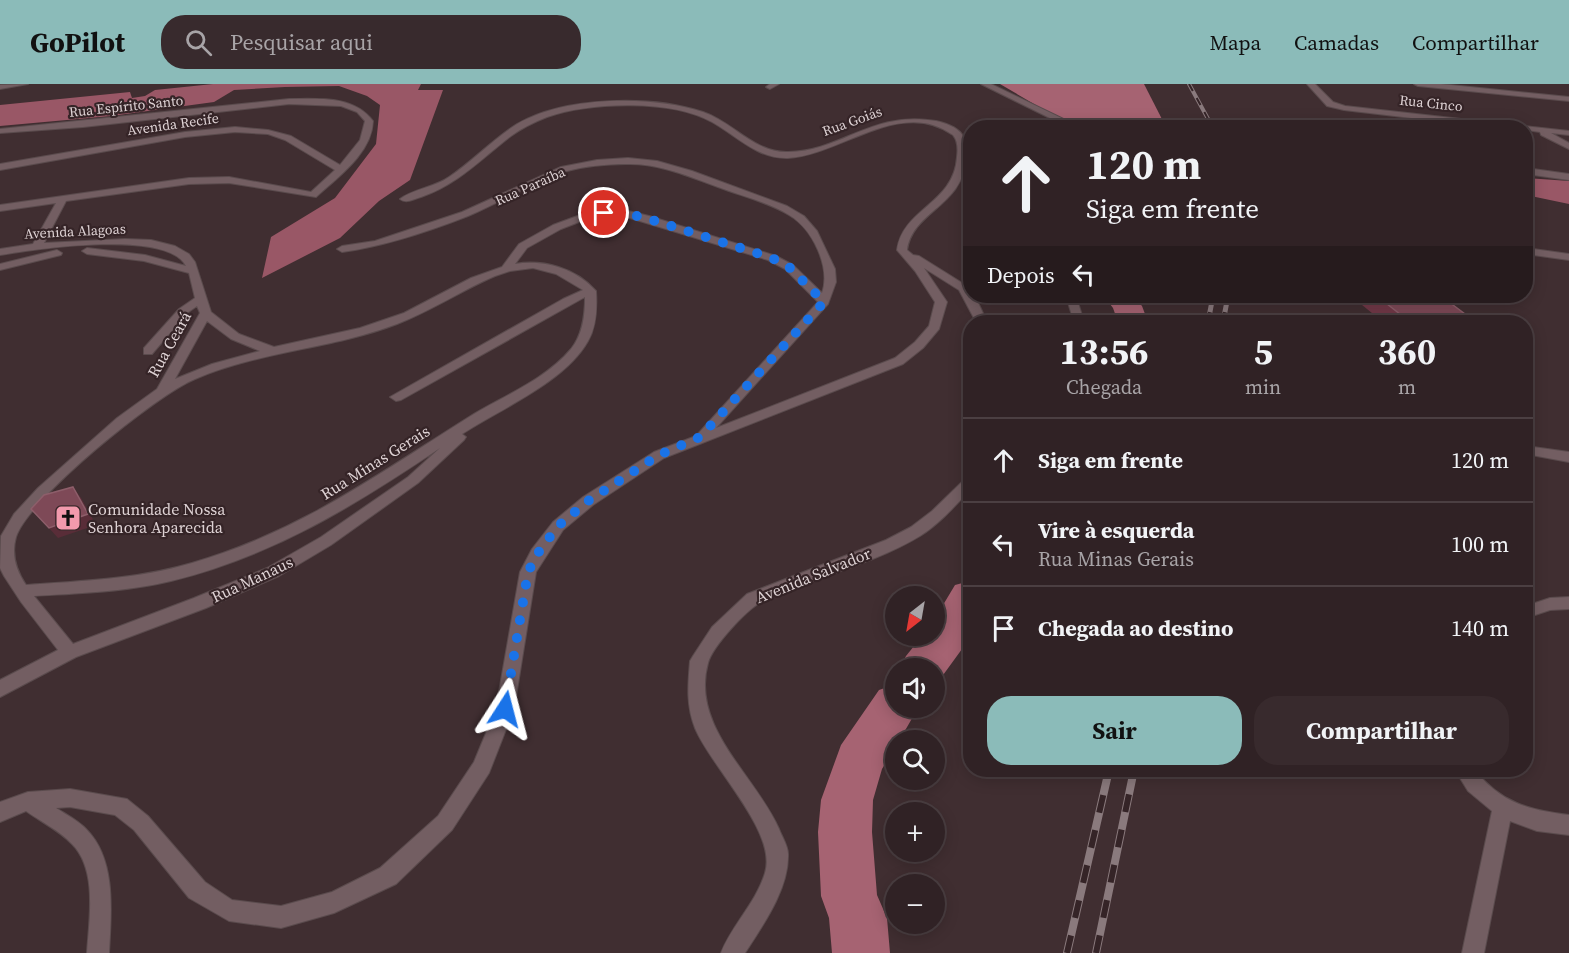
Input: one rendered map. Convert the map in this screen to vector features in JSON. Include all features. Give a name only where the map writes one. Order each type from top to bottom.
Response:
[{"type":"street","points":[[0,87],[24,84]]},
{"type":"street","points":[[985,84],[1061,120]]},
{"type":"street","name":"Rua Cinco","points":[[1311,84],[1330,104],[1344,108],[1452,120]]},
{"type":"street","points":[[1419,84],[1569,99]]},
{"type":"street","name":"Rua Espírito Santo","points":[[0,131],[196,112],[258,102],[325,102],[350,105],[363,112],[369,121],[368,132],[341,170],[313,195],[229,180],[189,181],[63,199]]},
{"type":"street","name":"Rua Goiás","points":[[405,199],[452,180],[511,131],[526,122],[580,108],[655,105],[702,114],[722,124],[755,149],[775,156],[806,152],[888,122],[906,119],[948,127],[959,136],[963,150],[960,175],[949,196],[909,228],[901,238],[902,250]]},
{"type":"street","name":"Avenida Recife","points":[[0,167],[167,137],[242,129],[288,137],[308,147],[341,170]]},
{"type":"street","name":"Rua Cinco","points":[[1533,129],[1569,133]]},
{"type":"street","points":[[1536,129],[1569,146]]},
{"type":"street","name":"Rua Paraíba","points":[[342,249],[377,244],[465,214],[564,170],[628,161],[657,164],[784,208],[801,218],[812,231],[830,269],[831,282],[824,302]]},
{"type":"street","points":[[1533,172],[1569,177]]},
{"type":"street","points":[[0,208],[63,199]]},
{"type":"street","points":[[38,246],[63,199]]},
{"type":"street","points":[[506,268],[523,246],[557,227],[591,214],[620,212],[772,258],[789,267],[824,302],[700,437]]},
{"type":"street","name":"Avenida Alagoas","points":[[0,252],[38,246],[115,241],[175,250],[185,255],[193,271],[205,313]]},
{"type":"street","points":[[902,250],[963,288]]},
{"type":"street","points":[[0,812],[28,801],[70,798],[120,806],[141,823],[197,890],[229,910],[280,917],[334,902],[388,876],[445,823],[482,767],[505,709],[528,572],[538,553],[558,526],[588,501],[659,455],[700,437],[899,361],[919,345],[935,327],[941,302],[919,269],[902,250]]},
{"type":"street","points":[[0,267],[46,254],[91,251],[145,258],[193,271]]},
{"type":"street","points":[[1533,252],[1569,257]]},
{"type":"street","points":[[70,652],[8,568],[6,542],[26,507],[100,439],[162,391],[221,365],[330,341],[386,324],[419,312],[453,292],[506,268],[527,265],[548,267],[581,282],[590,291],[567,301],[396,397]]},
{"type":"street","name":"Rua Minas Gerais","points":[[23,591],[106,585],[186,571],[245,551],[296,530],[374,487],[474,419],[558,368],[583,341],[589,321],[590,291]]},
{"type":"street","points":[[148,351],[183,311],[202,298]]},
{"type":"street","points":[[205,313],[230,335],[276,352]]},
{"type":"street","name":"Rua Ceará","points":[[162,391],[205,313]]},
{"type":"street","name":"Rua Manaus","points":[[0,689],[70,652],[200,603],[273,572],[326,541],[413,480],[437,460],[474,419]]},
{"type":"street","points":[[1533,451],[1569,457]]},
{"type":"street","name":"Avenida Salvador","points":[[732,953],[757,915],[776,874],[778,852],[767,826],[704,727],[696,698],[699,661],[717,632],[753,598],[891,544],[916,531],[937,515],[963,489]]},
{"type":"street","points":[[1533,610],[1550,604],[1569,603]]},
{"type":"street","points":[[1468,777],[1503,806],[1527,819],[1569,825]]},
{"type":"street","points":[[28,801],[81,839],[92,860],[99,888],[98,953]]},
{"type":"street","points":[[1473,953],[1503,806]]},
{"type":"shaded area","points":[[213,84],[421,84],[418,90],[443,90],[410,180],[379,201],[340,238],[262,278],[271,237],[335,198],[376,144],[380,105],[367,96],[339,86],[234,90],[214,102],[111,116],[0,126],[0,105],[130,92],[132,98],[145,96],[155,90]]},
{"type":"shaded area","points":[[1000,84],[1144,84],[1162,120],[1065,120]]},
{"type":"shaded area","points":[[1533,178],[1569,181],[1569,204],[1533,196]]},
{"type":"building","points":[[1386,303],[1450,303],[1466,315],[1401,315]]},
{"type":"building","points":[[73,487],[88,514],[49,528],[31,509],[44,495]]},
{"type":"waterway","points":[[1124,303],[1130,315]]},
{"type":"waterway","points":[[931,658],[953,629],[963,610]]},
{"type":"waterway","points":[[861,953],[858,918],[849,896],[845,832],[847,800],[859,761],[887,718]]},
{"type":"railway","points":[[1189,84],[1209,120]]},
{"type":"railway","points":[[1209,315],[1212,303]]},
{"type":"railway","points":[[1224,315],[1227,303]]},
{"type":"railway","points":[[1067,953],[1107,777]]},
{"type":"railway","points":[[1096,953],[1133,777]]},
{"type":"place","name":"Comunidade Nossa Senhora Aparecida","points":[[68,518]]},
{"type":"route","points":[[505,709],[528,572],[538,553],[558,526],[588,501],[659,455],[700,437],[824,302],[789,267],[772,258],[649,219],[620,212],[604,213]]}]
